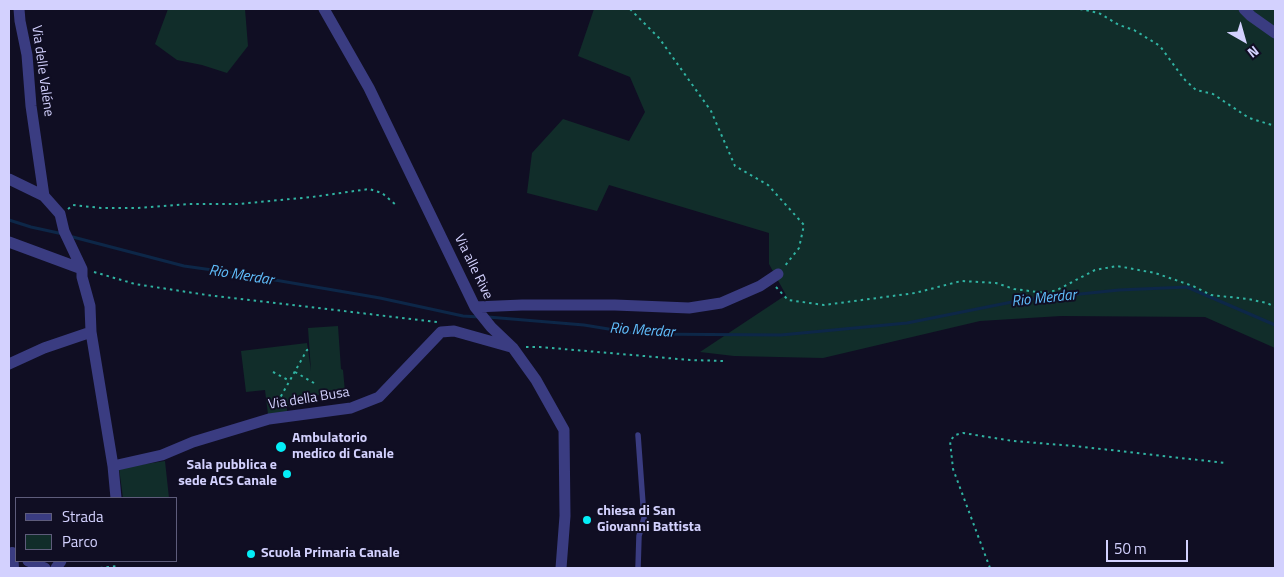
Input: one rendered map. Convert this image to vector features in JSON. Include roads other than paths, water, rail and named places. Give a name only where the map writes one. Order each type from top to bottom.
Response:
[{"type":"street","name":"Via delle Valéne","points":[[20,9],[20,21],[27,55],[31,106],[44,196]]},
{"type":"street","name":"Via alle Rive","points":[[324,9],[373,97],[481,315],[513,348],[536,380],[564,430],[565,516],[561,568]]},
{"type":"street","points":[[1244,9],[1275,33]]},
{"type":"street","points":[[9,179],[44,196],[60,214],[64,231],[82,269],[82,277],[90,306],[90,332],[113,466],[116,497]]},
{"type":"street","points":[[9,242],[82,269]]},
{"type":"street","points":[[481,315],[522,304],[689,308],[721,302],[760,286],[774,276]]},
{"type":"street","name":"Via della Busa","points":[[113,466],[162,455],[193,442],[280,417],[352,408],[379,398],[441,332],[454,331],[513,348]]},
{"type":"street","points":[[9,364],[44,348],[90,332]]},
{"type":"street","points":[[12,554],[13,568]]},
{"type":"street","points":[[30,562],[45,568]]},
{"type":"lane","points":[[638,435],[644,518],[639,536],[638,568]]},
{"type":"waterway","name":"Rio Merdar","points":[[9,220],[63,234]]},
{"type":"waterway","name":"Rio Merdar","points":[[69,236],[184,266],[380,298],[463,316],[479,317]]},
{"type":"waterway","name":"Rio Merdar","points":[[488,317],[584,325],[639,334],[781,335],[907,323],[1022,300],[1119,290],[1187,287],[1275,325]]},
{"type":"place","name":"Ambulatorio medico di Canale","points":[[281,447]]},
{"type":"place","name":"Sala pubblica e sede ACS Canale","points":[[287,474]]},
{"type":"place","name":"chiesa di San Giovanni Battista","points":[[587,520]]},
{"type":"place","name":"Scuola Primaria Canale","points":[[251,554]]}]
